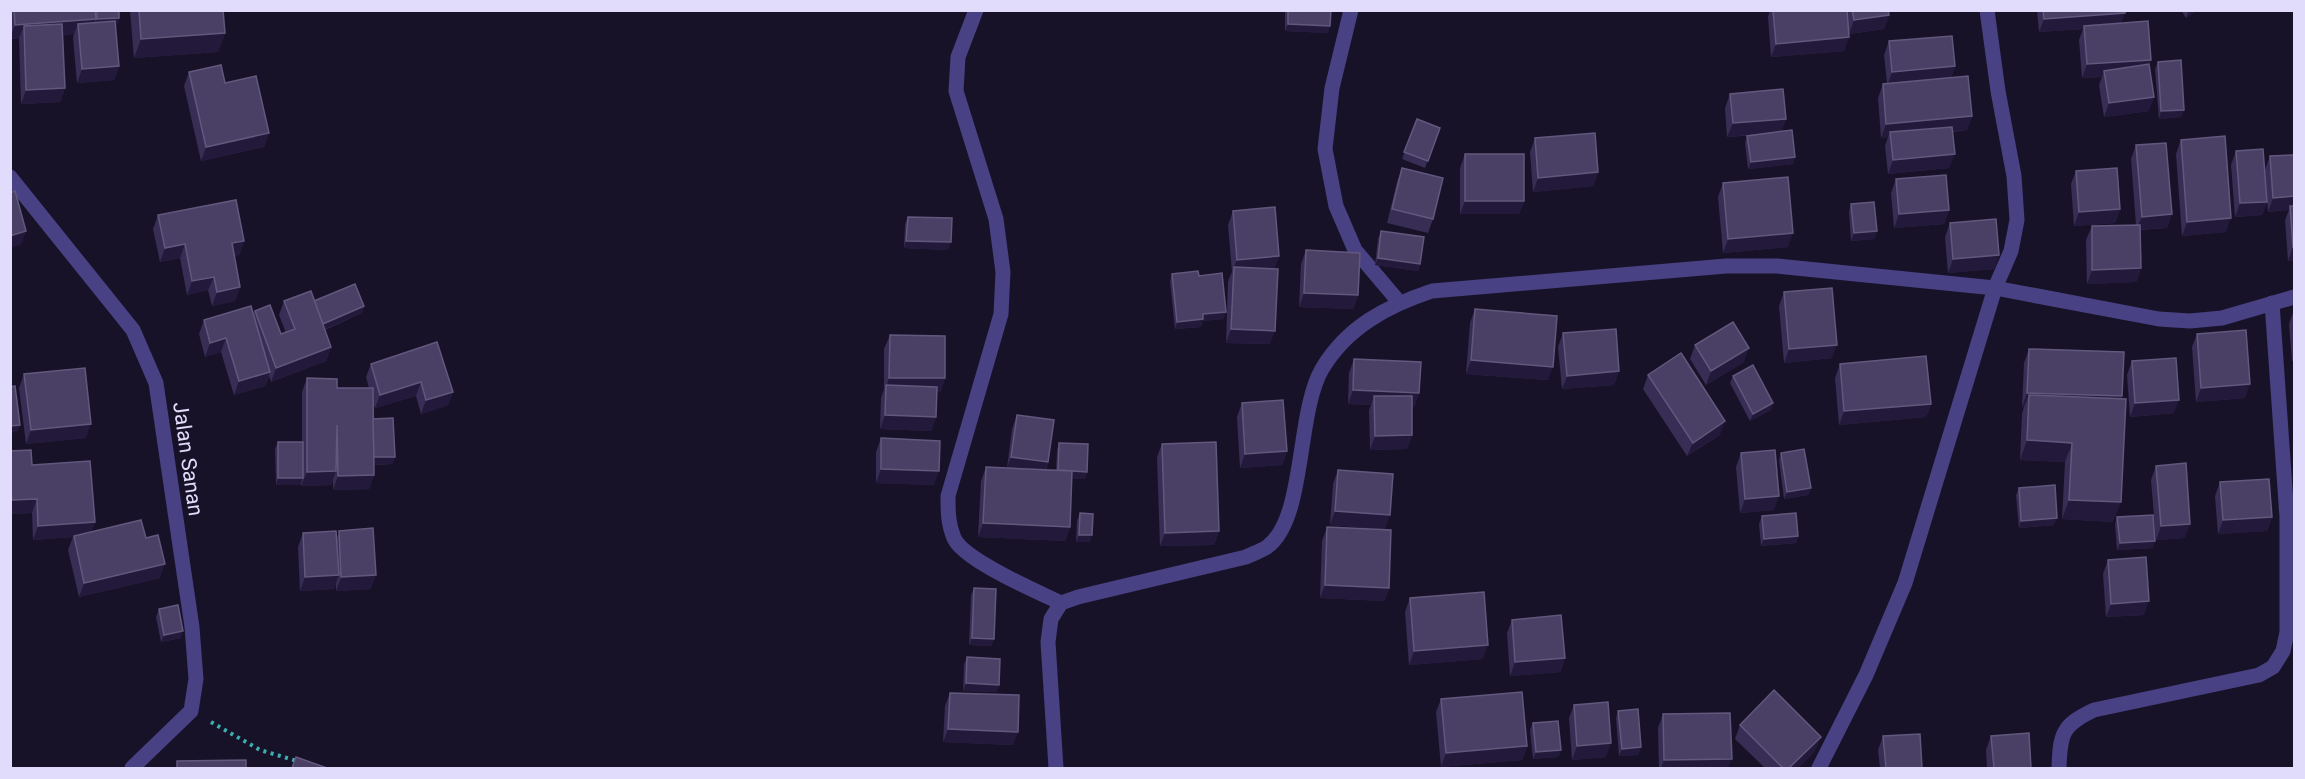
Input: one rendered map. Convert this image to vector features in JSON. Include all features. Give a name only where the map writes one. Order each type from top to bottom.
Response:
[{"type":"street","points":[[976,10],[958,57],[956,91],[996,219],[1003,272],[1001,314],[948,496],[948,519],[954,540],[977,560],[1061,603]]},
{"type":"street","points":[[1351,10],[1332,88],[1325,149],[1336,206],[1355,250],[1399,302]]},
{"type":"street","points":[[1819,768],[1866,675],[1905,583],[1995,288],[2011,250],[2017,220],[2014,176],[1998,91],[1987,10]]},
{"type":"street","name":"Jalan Sanan","points":[[12,181],[133,330],[156,383],[192,627],[196,679],[191,711]]},
{"type":"street","points":[[1056,768],[1048,642],[1051,619],[1061,603],[1246,557],[1267,547],[1282,530],[1291,507],[1309,402],[1322,370],[1344,341],[1372,318],[1399,302],[1432,291],[1726,266],[1776,267],[1995,288],[2159,319],[2190,321],[2222,318],[2295,297]]},
{"type":"street","points":[[2059,768],[2063,733],[2075,719],[2094,710],[2259,675],[2273,667],[2283,651],[2288,632],[2287,517],[2272,303]]},
{"type":"street","points":[[132,768],[191,711]]},
{"type":"path","points":[[191,711],[260,750],[300,762]]},
{"type":"building","points":[[14,10],[95,10],[96,19],[15,25]]},
{"type":"building","points":[[97,10],[119,10],[119,18],[97,19]]},
{"type":"building","points":[[139,10],[223,10],[225,33],[141,39]]},
{"type":"building","points":[[1288,10],[1331,10],[1330,26],[1288,24]]},
{"type":"building","points":[[1773,10],[1847,10],[1849,37],[1776,44]]},
{"type":"building","points":[[1852,10],[1888,10],[1889,15],[1854,20]]},
{"type":"building","points":[[2043,10],[2125,10],[2125,13],[2044,19]]},
{"type":"building","points":[[115,21],[119,66],[82,69],[78,24]]},
{"type":"building","points":[[2148,21],[2151,60],[2087,64],[2084,26]]},
{"type":"building","points":[[62,24],[65,88],[26,90],[24,26]]},
{"type":"building","points":[[1952,36],[1955,66],[1892,72],[1889,41]]},
{"type":"building","points":[[2181,60],[2184,110],[2161,111],[2158,62]]},
{"type":"building","points":[[2149,64],[2154,97],[2109,103],[2104,71]]},
{"type":"building","points":[[221,65],[225,83],[256,76],[269,133],[206,147],[189,72]]},
{"type":"building","points":[[1968,76],[1972,116],[1886,124],[1883,84]]},
{"type":"building","points":[[1783,89],[1786,119],[1733,123],[1730,94]]},
{"type":"building","points":[[1417,119],[1440,128],[1428,161],[1404,152]]},
{"type":"building","points":[[1952,127],[1955,154],[1893,160],[1890,132]]},
{"type":"building","points":[[1792,130],[1795,157],[1751,162],[1747,136]]},
{"type":"building","points":[[1595,133],[1598,172],[1538,178],[1535,138]]},
{"type":"building","points":[[2225,136],[2231,218],[2187,222],[2181,140]]},
{"type":"building","points":[[2166,143],[2172,214],[2142,217],[2136,145]]},
{"type":"building","points":[[2263,149],[2267,202],[2240,203],[2236,151]]},
{"type":"building","points":[[1465,154],[1524,154],[1524,201],[1465,201]]},
{"type":"building","points":[[2295,155],[2295,196],[2273,198],[2270,156]]},
{"type":"building","points":[[1402,168],[1443,178],[1433,219],[1392,209]]},
{"type":"building","points":[[2117,168],[2120,209],[2079,212],[2076,171]]},
{"type":"building","points":[[1946,175],[1949,210],[1899,214],[1896,179]]},
{"type":"building","points":[[1788,177],[1793,233],[1728,239],[1723,183]]},
{"type":"building","points":[[15,191],[26,231],[10,236],[10,193]]},
{"type":"building","points":[[236,200],[244,241],[232,243],[240,287],[217,292],[214,277],[192,281],[185,244],[165,248],[158,215]]},
{"type":"building","points":[[1874,202],[1877,231],[1854,233],[1851,204]]},
{"type":"building","points":[[2290,206],[2295,206],[2295,247],[2293,247]]},
{"type":"building","points":[[1275,207],[1279,256],[1237,260],[1233,211]]},
{"type":"building","points":[[908,217],[952,218],[951,242],[906,241]]},
{"type":"building","points":[[1996,219],[1999,255],[1953,259],[1950,223]]},
{"type":"building","points":[[2140,225],[2141,268],[2092,270],[2092,226]]},
{"type":"building","points":[[1381,231],[1424,237],[1420,264],[1378,258]]},
{"type":"building","points":[[1306,250],[1360,253],[1358,295],[1304,293]]},
{"type":"building","points":[[1234,267],[1278,269],[1275,331],[1231,329]]},
{"type":"building","points":[[1198,271],[1199,276],[1222,273],[1226,312],[1203,314],[1203,319],[1177,322],[1172,274]]},
{"type":"building","points":[[355,284],[364,306],[323,324],[314,301]]},
{"type":"building","points":[[1832,288],[1837,345],[1789,349],[1784,292]]},
{"type":"building","points":[[311,291],[331,347],[276,368],[255,311],[270,305],[281,334],[295,329],[284,301]]},
{"type":"building","points":[[251,306],[270,372],[239,381],[226,338],[210,343],[204,320]]},
{"type":"building","points":[[1475,309],[1557,316],[1553,367],[1471,360]]},
{"type":"building","points":[[1733,322],[1749,348],[1711,371],[1695,345]]},
{"type":"building","points":[[1616,329],[1619,371],[1567,376],[1563,333]]},
{"type":"building","points":[[2246,330],[2250,384],[2201,388],[2197,334]]},
{"type":"building","points":[[890,335],[945,336],[945,378],[889,378]]},
{"type":"building","points":[[437,342],[453,392],[426,400],[421,382],[380,395],[371,364]]},
{"type":"building","points":[[2029,349],[2124,352],[2122,396],[2027,393]]},
{"type":"building","points":[[1681,353],[1725,421],[1693,443],[1648,375]]},
{"type":"building","points":[[1926,356],[1931,404],[1844,411],[1840,364]]},
{"type":"building","points":[[2176,358],[2179,400],[2135,403],[2132,361]]},
{"type":"building","points":[[1354,359],[1421,362],[1419,393],[1353,390]]},
{"type":"building","points":[[1753,365],[1773,403],[1753,414],[1733,376]]},
{"type":"building","points":[[85,368],[91,424],[31,430],[24,374]]},
{"type":"building","points":[[307,378],[337,379],[337,388],[373,388],[374,475],[338,476],[337,425],[336,471],[307,472]]},
{"type":"building","points":[[886,385],[937,387],[936,417],[885,415]]},
{"type":"building","points":[[15,386],[20,425],[10,426],[10,387]]},
{"type":"building","points":[[2029,395],[2126,399],[2121,502],[2069,500],[2072,443],[2027,440]]},
{"type":"building","points":[[1374,396],[1412,396],[1412,435],[1375,436]]},
{"type":"building","points":[[1283,400],[1287,451],[1245,454],[1242,403]]},
{"type":"building","points":[[1017,415],[1054,420],[1048,462],[1011,457]]},
{"type":"building","points":[[393,418],[395,457],[374,457],[373,419]]},
{"type":"building","points":[[881,438],[940,441],[939,471],[881,469]]},
{"type":"building","points":[[278,442],[303,442],[303,478],[278,478]]},
{"type":"building","points":[[1216,442],[1219,531],[1165,533],[1162,444]]},
{"type":"building","points":[[1059,443],[1088,444],[1087,472],[1058,470]]},
{"type":"building","points":[[1804,449],[1811,488],[1787,492],[1781,453]]},
{"type":"building","points":[[31,450],[32,465],[90,461],[95,522],[38,526],[37,499],[12,500],[10,451]]},
{"type":"building","points":[[1775,450],[1779,496],[1745,499],[1741,453]]},
{"type":"building","points":[[2186,463],[2190,524],[2161,526],[2156,466]]},
{"type":"building","points":[[986,467],[1072,471],[1070,527],[983,523]]},
{"type":"building","points":[[1338,470],[1393,474],[1390,515],[1335,511]]},
{"type":"building","points":[[2269,479],[2272,517],[2223,520],[2220,482]]},
{"type":"building","points":[[2055,485],[2057,518],[2021,521],[2019,488]]},
{"type":"building","points":[[1080,513],[1093,514],[1092,535],[1079,535]]},
{"type":"building","points":[[1796,513],[1798,536],[1764,539],[1762,516]]},
{"type":"building","points":[[2153,515],[2155,541],[2120,543],[2117,517]]},
{"type":"building","points":[[141,520],[146,538],[158,535],[165,564],[84,583],[74,536]]},
{"type":"building","points":[[1327,527],[1391,530],[1389,588],[1325,585]]},
{"type":"building","points":[[373,528],[376,575],[341,577],[339,531]]},
{"type":"building","points":[[336,531],[339,575],[305,577],[303,533]]},
{"type":"building","points":[[2146,557],[2149,601],[2111,604],[2108,560]]},
{"type":"building","points":[[974,588],[996,589],[994,639],[972,638]]},
{"type":"building","points":[[1484,592],[1488,645],[1414,651],[1410,598]]},
{"type":"building","points":[[178,605],[183,631],[164,635],[159,609]]},
{"type":"building","points":[[1561,615],[1565,658],[1515,662],[1512,620]]},
{"type":"building","points":[[967,657],[1000,659],[999,685],[966,683]]},
{"type":"building","points":[[1774,690],[1821,737],[1789,768],[1783,768],[1740,725]]},
{"type":"building","points":[[1522,692],[1527,746],[1446,753],[1441,699]]},
{"type":"building","points":[[950,693],[1019,695],[1018,732],[948,729]]},
{"type":"building","points":[[1608,702],[1611,743],[1577,746],[1574,705]]},
{"type":"building","points":[[1638,709],[1641,747],[1622,749],[1618,711]]},
{"type":"building","points":[[1730,713],[1732,759],[1664,760],[1663,714]]},
{"type":"building","points":[[1558,721],[1561,750],[1536,752],[1533,723]]},
{"type":"building","points":[[2029,733],[2031,768],[1994,768],[1991,736]]},
{"type":"building","points":[[1920,734],[1922,768],[1886,768],[1883,736]]},
{"type":"building","points":[[296,757],[327,768],[292,768]]},
{"type":"building","points":[[246,760],[246,768],[177,768],[177,761]]}]
